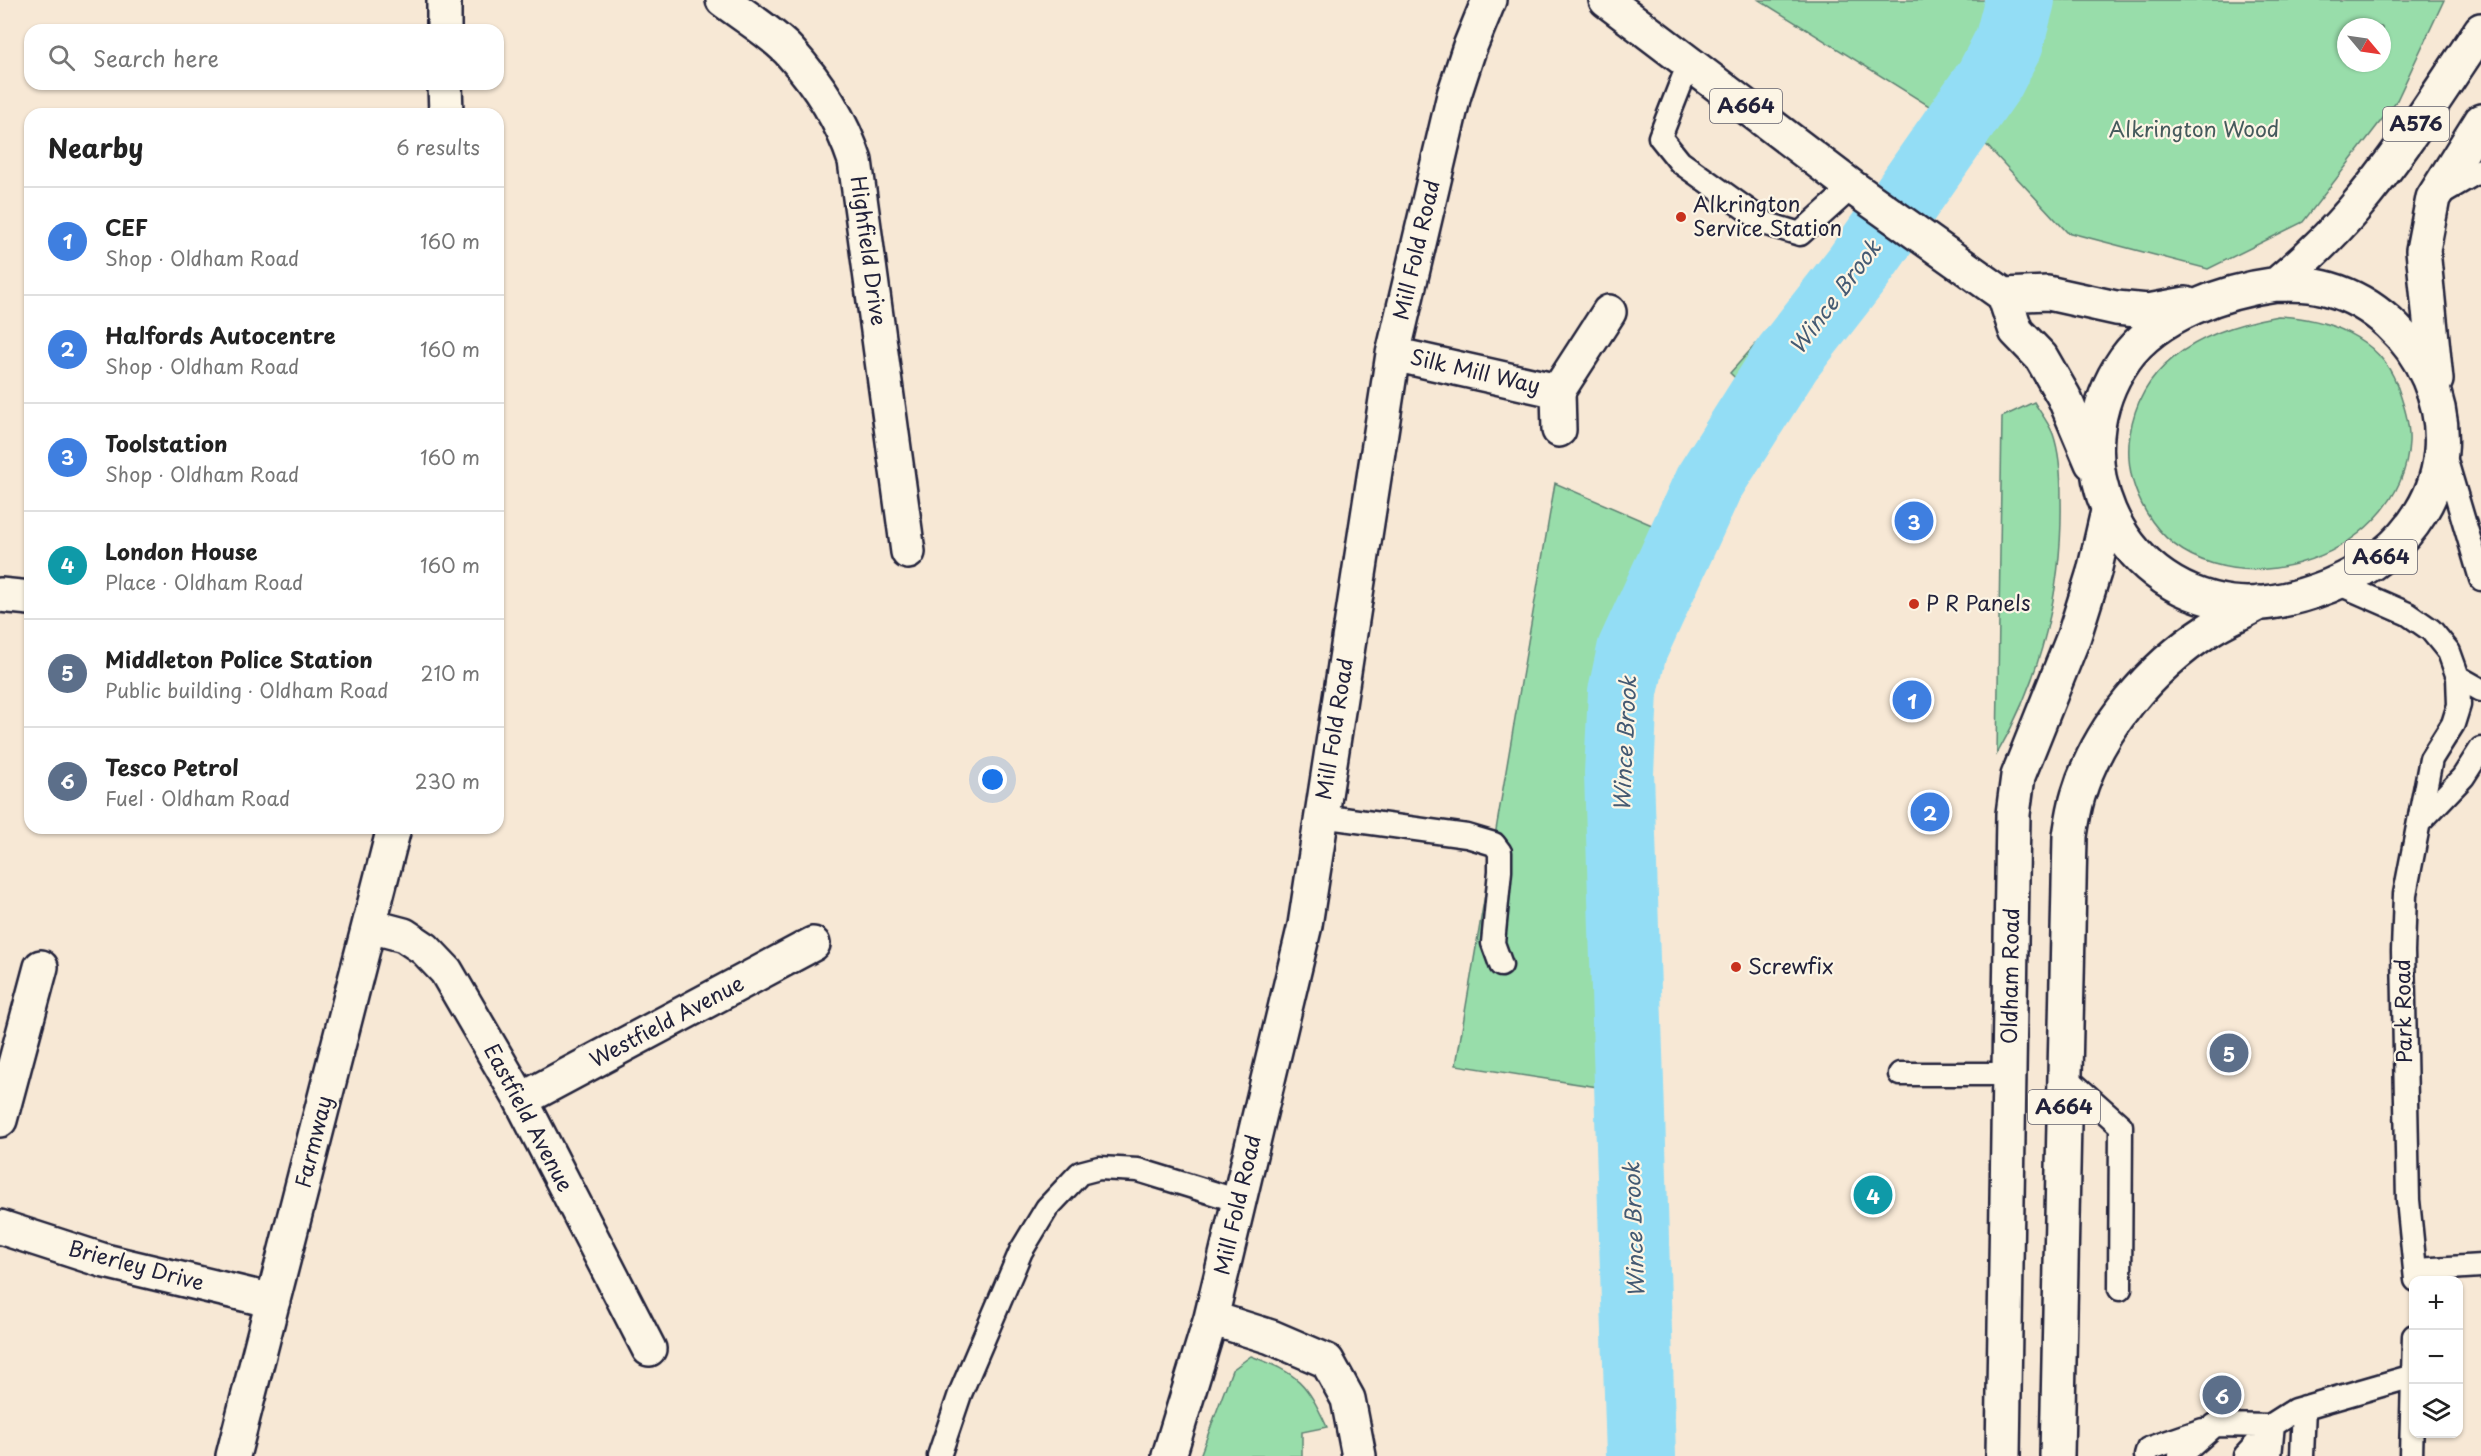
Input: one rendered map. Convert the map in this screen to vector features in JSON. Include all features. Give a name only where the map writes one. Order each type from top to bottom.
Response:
[{"type":"street","points":[[444,0],[444,24]]},
{"type":"street","name":"Highfield Drive","points":[[723,0],[788,50],[820,92],[846,134],[855,161],[908,552]]},
{"type":"street","name":"Mill Fold Road","points":[[1169,1456],[1211,1318],[1305,925],[1393,354],[1454,95],[1468,49],[1489,0]]},
{"type":"street","name":"A664","points":[[1606,0],[1852,186],[2004,295],[2016,331],[2042,357],[2064,397],[2103,496],[2126,541],[2148,566],[2175,585],[2206,598],[2233,603],[2259,603],[2301,597],[2337,583],[2368,567],[2397,543],[2422,511],[2435,481],[2442,444],[2439,409],[2425,367],[2405,337],[2383,316],[2352,297],[2328,288],[2308,284],[2277,284],[2244,289],[2210,299],[2148,311],[2116,308],[2048,293],[2004,295]]},
{"type":"street","name":"A576","points":[[2277,284],[2317,249],[2353,211],[2382,174],[2481,30]]},
{"type":"street","points":[[445,90],[446,108]]},
{"type":"street","name":"A576","points":[[2433,198],[2481,121]]},
{"type":"street","points":[[2433,198],[2423,250],[2439,409]]},
{"type":"street","name":"A664","points":[[2103,496],[2096,446],[2099,417],[2109,387],[2126,358],[2149,334],[2210,299]]},
{"type":"street","name":"Silk Mill Way","points":[[1558,430],[1558,391],[1609,312]]},
{"type":"street","name":"Silk Mill Way","points":[[1393,354],[1558,391]]},
{"type":"street","name":"Oldham Road","points":[[2002,1456],[2013,814],[2018,776],[2074,636],[2094,572],[2103,496]]},
{"type":"street","points":[[0,595],[24,597]]},
{"type":"street","name":"A664","points":[[2057,1456],[2070,836],[2078,796],[2091,762],[2117,718],[2146,682],[2181,650],[2211,628],[2259,603]]},
{"type":"street","name":"Farmway","points":[[233,1456],[393,834]]},
{"type":"street","name":"Eastfield Avenue","points":[[370,926],[404,935],[424,949],[446,971],[521,1100],[649,1349]]},
{"type":"street","name":"Westfield Avenue","points":[[521,1100],[813,944]]},
{"type":"street","points":[[0,1120],[41,967]]},
{"type":"street","name":"Brierley Drive","points":[[0,1227],[105,1261],[273,1300]]},
{"type":"street","points":[[1211,1318],[1271,1337],[1327,1361],[1348,1399],[1359,1456]]},
{"type":"lane","points":[[1689,63],[1660,137],[1680,162],[1767,224],[1800,234],[1852,186]]},
{"type":"lane","points":[[2433,198],[2481,170]]},
{"type":"lane","points":[[2442,444],[2481,579]]},
{"type":"lane","points":[[2337,583],[2408,614],[2432,630],[2449,652],[2458,677],[2481,690]]},
{"type":"lane","name":"Park Road","points":[[2417,1275],[2408,1200],[2403,951],[2405,894],[2431,759],[2453,724],[2458,705],[2458,677]]},
{"type":"lane","points":[[2419,823],[2463,777],[2481,749]]},
{"type":"lane","points":[[1321,816],[1467,836],[1494,844],[1500,852],[1500,872],[1493,943],[1501,965]]},
{"type":"lane","points":[[1900,1074],[2009,1074]]},
{"type":"lane","points":[[2065,1077],[2121,1126],[2120,1289]]},
{"type":"lane","points":[[939,1456],[960,1394],[1021,1251],[1047,1208],[1080,1173],[1099,1168],[1138,1170],[1239,1201]]},
{"type":"lane","points":[[2417,1275],[2481,1266]]},
{"type":"lane","points":[[2245,1456],[2273,1426],[2295,1410],[2409,1377]]},
{"type":"lane","points":[[2411,1456],[2413,1384]]},
{"type":"lane","points":[[2302,1456],[2304,1407]]},
{"type":"lane","points":[[2146,1456],[2148,1449],[2216,1425],[2273,1426]]},
{"type":"lane","points":[[2180,1456],[2216,1425]]},
{"type":"lane","points":[[2207,1456],[2216,1425]]},
{"type":"lane","points":[[2270,1456],[2273,1426]]},
{"type":"green space","name":"Alkrington Wood","points":[[1759,0],[2444,0],[2397,100],[2303,222],[2208,269],[2067,232],[1979,137]]},
{"type":"green space","points":[[1840,250],[1863,271],[1796,363],[1719,482],[1651,634],[1634,719],[1630,790],[1639,1049],[1653,1056],[1658,1456],[1618,1456],[1617,1090],[1456,1065],[1555,483],[1668,532],[1752,394],[1730,373]]},
{"type":"green space","points":[[2278,316],[2314,321],[2348,333],[2364,342],[2389,368],[2404,406],[2409,435],[2399,484],[2374,520],[2340,546],[2299,563],[2255,569],[2213,564],[2175,545],[2146,512],[2131,474],[2130,434],[2137,408],[2148,385],[2164,366],[2183,351],[2205,339],[2253,321]]},
{"type":"green space","points":[[2034,402],[2051,430],[2059,458],[2061,531],[2058,565],[2047,630],[2038,662],[2013,724],[1997,754],[2002,417]]},
{"type":"green space","points":[[1251,1356],[1280,1368],[1299,1381],[1313,1399],[1327,1427],[1302,1432],[1302,1456],[1200,1456],[1232,1370]]},
{"type":"waterway","name":"Wince Brook","points":[[1641,1456],[1619,773],[1623,692],[1632,650],[1708,484],[1787,359],[1858,268],[1990,79],[2009,42],[2020,0]]},
{"type":"place","name":"Alkrington Service Station","points":[[1681,217]]},
{"type":"place","name":"Toolstation","points":[[1914,521]]},
{"type":"place","name":"P R Panels","points":[[1914,604]]},
{"type":"place","name":"CEF","points":[[1912,700]]},
{"type":"place","name":"Halfords Autocentre","points":[[1930,812]]},
{"type":"place","name":"Screwfix","points":[[1736,967]]},
{"type":"place","name":"Middleton Police Station","points":[[2229,1053]]},
{"type":"place","name":"London House","points":[[1873,1195]]},
{"type":"place","name":"Tesco Petrol","points":[[2222,1395]]}]
